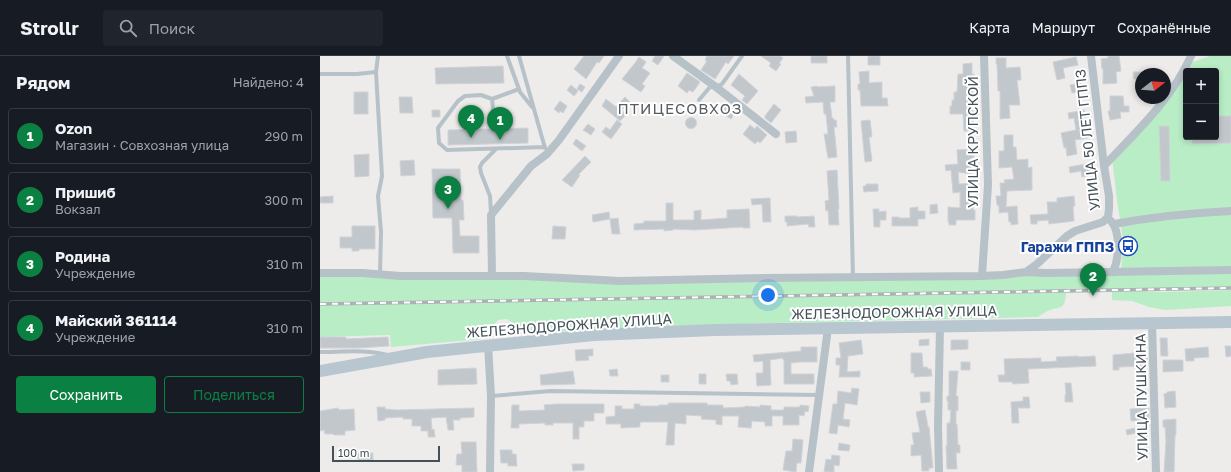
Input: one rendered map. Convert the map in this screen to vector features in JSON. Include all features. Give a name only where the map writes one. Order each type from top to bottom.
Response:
[{"type":"main road","name":"ЖЕЛЕЗНОДОРОЖНАЯ УЛИЦА","points":[[320,371],[427,352],[608,334],[715,330],[1152,322],[1231,322]]},
{"type":"street","points":[[492,276],[491,215],[531,166],[546,150],[559,140],[619,56]]},
{"type":"street","points":[[673,56],[716,86],[776,134]]},
{"type":"street","name":"УЛИЦА КРУПСКОЙ","points":[[982,276],[988,185],[984,56]]},
{"type":"street","name":"УЛИЦА 50 ЛЕТ ГППЗ","points":[[1026,272],[1037,264],[1067,236],[1075,231],[1103,222],[1108,217],[1110,209],[1109,196],[1091,56]]},
{"type":"street","points":[[1104,166],[1165,99],[1191,56]]},
{"type":"street","points":[[1114,224],[1166,216],[1231,211]]},
{"type":"street","points":[[1108,217],[1114,224],[1118,238],[1118,254],[1116,266],[1113,272]]},
{"type":"street","points":[[320,273],[364,272],[400,276],[524,276],[620,281],[982,276],[1026,272],[1231,270]]},
{"type":"street","name":"УЛИЦА ПУШКИНА","points":[[1152,322],[1156,472]]},
{"type":"street","points":[[940,327],[938,426],[940,472]]},
{"type":"street","points":[[809,472],[828,328]]},
{"type":"street","points":[[488,345],[491,396],[490,472]]},
{"type":"lane","points":[[378,56],[376,72],[382,176],[378,196],[381,232],[380,274]]},
{"type":"lane","points":[[507,56],[520,92],[534,110]]},
{"type":"lane","points":[[519,56],[546,150],[447,150],[439,143],[438,128],[458,101],[465,96],[481,95],[492,99],[519,89]]},
{"type":"lane","points":[[699,100],[710,87],[720,86],[725,81],[742,56]]},
{"type":"lane","points":[[848,56],[852,278]]},
{"type":"lane","points":[[320,74],[357,74],[376,72]]},
{"type":"lane","points":[[492,99],[494,118]]},
{"type":"lane","points":[[491,215],[490,196],[480,167],[496,149]]},
{"type":"lane","points":[[320,352],[379,353],[393,358]]},
{"type":"lane","points":[[491,396],[551,391],[820,394]]},
{"type":"green space","points":[[1210,56],[1231,56],[1231,289],[1139,291],[1163,292],[1231,290],[1231,306],[1165,310],[1149,307],[1132,301],[1112,300],[1112,292],[1066,293],[1064,303],[1061,307],[1047,311],[1038,317],[771,323],[547,332],[524,331],[507,319],[498,320],[482,339],[391,347],[390,335],[320,337],[320,273],[572,279],[1121,272],[1123,239],[1112,157],[1160,104],[1171,104],[1171,89],[1183,70],[1183,140],[1219,140],[1219,68],[1184,68],[1187,64]]},
{"type":"building","points":[[584,56],[604,56],[599,63],[597,62],[586,79],[574,69]]},
{"type":"building","points":[[655,56],[664,56],[658,65],[652,61]]},
{"type":"building","points":[[707,56],[734,56],[728,64],[726,62],[715,79],[701,70],[707,61],[705,60]]},
{"type":"building","points":[[761,56],[780,56],[783,58],[776,71],[769,66],[771,63]]},
{"type":"building","points":[[811,56],[827,56],[827,63],[811,63]]},
{"type":"building","points":[[868,56],[880,56],[880,65],[868,65]]},
{"type":"building","points":[[1108,56],[1119,56],[1121,71],[1116,72],[1117,83],[1103,84],[1103,68],[1102,69],[1101,59],[1108,58]]},
{"type":"building","points":[[639,57],[646,62],[642,68],[650,73],[642,84],[645,86],[641,92],[622,79]]},
{"type":"building","points":[[1076,57],[1078,65],[1063,68],[1065,78],[1057,80],[1053,62]]},
{"type":"building","points":[[996,58],[1006,58],[1006,68],[1020,67],[1021,80],[1017,80],[1020,105],[1009,105],[1010,118],[1000,119],[1000,91],[998,91]]},
{"type":"building","points":[[972,63],[972,74],[974,74],[972,98],[974,131],[964,131],[963,114],[950,114],[950,106],[952,106],[952,100],[954,100],[954,92],[957,92],[958,74],[963,74],[963,64]]},
{"type":"building","points":[[503,66],[504,83],[436,84],[435,68]]},
{"type":"building","points":[[869,71],[869,83],[882,82],[882,98],[887,98],[888,106],[861,106],[860,90],[858,90],[858,84],[860,84],[859,72]]},
{"type":"building","points":[[1133,72],[1135,72],[1135,79]]},
{"type":"building","points":[[687,73],[700,82],[693,92],[689,90],[687,93],[678,86]]},
{"type":"building","points":[[739,74],[758,91],[747,104],[742,100],[745,96],[731,85]]},
{"type":"building","points":[[1080,83],[1082,91],[1072,93],[1070,85]]},
{"type":"building","points":[[580,84],[585,87],[582,92],[577,89]]},
{"type":"building","points":[[571,85],[578,91],[574,96],[567,90]]},
{"type":"building","points":[[835,86],[835,102],[830,102],[832,118],[836,120],[837,127],[834,127],[837,157],[828,158],[824,134],[828,134],[823,102],[806,103],[805,97],[814,96],[811,87]]},
{"type":"building","points":[[354,92],[368,92],[368,114],[354,114]]},
{"type":"building","points":[[1110,96],[1123,96],[1124,106],[1129,106],[1129,112],[1120,112],[1121,118],[1110,120],[1108,111],[1110,111]]},
{"type":"building","points":[[399,97],[412,97],[413,113],[400,113]]},
{"type":"building","points":[[625,97],[630,102],[622,110],[626,115],[620,121],[602,106],[606,99],[616,107]]},
{"type":"building","points":[[560,101],[567,106],[563,113],[560,111],[559,113],[554,109]]},
{"type":"building","points":[[727,103],[737,110],[731,119],[719,111],[723,105],[725,106]]},
{"type":"building","points":[[774,104],[781,110],[771,123],[765,118],[765,116]]},
{"type":"building","points":[[432,110],[440,110],[440,117],[432,117]]},
{"type":"building","points":[[1084,110],[1088,138],[1075,140],[1077,154],[1067,156],[1066,147],[1064,148],[1061,133],[1076,130],[1074,118],[1069,119],[1068,113]]},
{"type":"building","points":[[1219,116],[1231,116],[1231,143],[1192,144],[1192,140],[1219,140]]},
{"type":"building","points":[[689,118],[693,118],[695,119],[695,127],[689,128],[686,125],[686,121]]},
{"type":"building","points":[[617,120],[622,124],[611,139],[602,132],[606,127],[610,130]]},
{"type":"building","points":[[870,120],[872,137],[869,137],[872,161],[865,162],[861,121]]},
{"type":"building","points":[[588,124],[595,129],[591,135],[583,130]]},
{"type":"building","points":[[750,125],[755,129],[757,126],[767,135],[760,143],[758,141],[755,144],[743,134]]},
{"type":"building","points":[[1159,126],[1169,126],[1170,181],[1161,181]]},
{"type":"building","points":[[528,128],[528,143],[448,145],[448,130]]},
{"type":"building","points":[[796,131],[797,142],[786,143],[785,132]]},
{"type":"building","points":[[1004,135],[1013,135],[1013,147],[1016,147],[1017,160],[1028,159],[1028,168],[1032,167],[1032,190],[1007,191],[1006,207],[1017,206],[1018,224],[1011,225],[1011,222],[1009,222],[1008,212],[999,213],[999,206],[997,205],[996,196],[1001,196],[1000,183],[1005,183],[1004,180],[1014,179],[1012,167],[999,168],[999,151],[1004,151]]},
{"type":"building","points":[[576,139],[586,146],[582,151],[573,144]]},
{"type":"building","points":[[973,149],[974,158],[971,158],[971,174],[958,172],[959,184],[974,183],[975,191],[973,210],[975,210],[975,220],[956,220],[956,225],[949,225],[948,207],[960,208],[960,192],[953,193],[951,170],[946,171],[945,165],[958,164],[957,150]]},
{"type":"building","points":[[369,154],[369,176],[355,177],[354,155]]},
{"type":"building","points":[[585,156],[591,162],[578,175],[580,175],[572,187],[562,180]]},
{"type":"building","points":[[414,160],[415,175],[401,176],[400,161]]},
{"type":"building","points":[[1091,163],[1093,172],[1087,174],[1088,176],[1082,177],[1081,171],[1070,173],[1069,167]]},
{"type":"building","points":[[432,169],[460,169],[461,200],[463,200],[464,220],[459,220],[460,236],[479,236],[479,253],[453,253],[452,218],[433,218]]},
{"type":"building","points":[[837,170],[839,225],[829,225],[828,210],[826,211],[825,201],[829,200],[827,171]]},
{"type":"building","points":[[866,184],[878,184],[878,191],[864,192],[863,186],[866,186]]},
{"type":"building","points":[[333,196],[333,203],[320,203],[320,197]]},
{"type":"building","points":[[1074,196],[1074,221],[1049,224],[1048,220],[1037,221],[1037,224],[1031,224],[1030,215],[1048,214],[1047,202],[1057,202],[1057,198]]},
{"type":"building","points":[[770,198],[771,222],[763,222],[762,204],[752,205],[751,199]]},
{"type":"building","points":[[666,203],[673,203],[673,220],[694,220],[694,211],[701,210],[701,220],[727,218],[727,210],[749,209],[750,228],[743,227],[694,230],[673,229],[664,231],[664,229],[634,230],[634,224],[644,223],[644,221],[666,221]]},
{"type":"building","points":[[937,204],[938,213],[930,214],[930,205]]},
{"type":"building","points":[[918,207],[918,211],[925,211],[925,219],[918,219],[918,226],[892,226],[892,217],[910,218],[910,208]]},
{"type":"building","points":[[873,209],[879,209],[879,212],[886,211],[886,220],[880,220],[880,227],[874,227]]},
{"type":"building","points":[[609,212],[610,219],[593,222],[592,215]]},
{"type":"building","points":[[785,216],[814,216],[815,227],[809,227],[808,224],[787,226]]},
{"type":"building","points":[[618,218],[620,234],[612,234],[610,219]]},
{"type":"building","points":[[352,226],[375,226],[375,249],[359,249],[359,251],[352,251],[352,248],[340,248],[340,237],[352,237]]},
{"type":"building","points":[[553,226],[566,227],[565,239],[552,239]]},
{"type":"building","points":[[320,337],[346,337],[346,339],[388,337],[389,346],[320,348]]},
{"type":"building","points":[[1160,338],[1167,338],[1168,356],[1161,356]]},
{"type":"building","points":[[929,339],[929,345],[919,346],[919,340]]},
{"type":"building","points":[[861,340],[863,354],[848,356],[847,372],[860,371],[860,377],[839,377],[840,365],[836,365],[836,358],[841,358],[839,343]]},
{"type":"building","points":[[951,340],[968,340],[968,349],[951,350]]},
{"type":"building","points":[[1225,346],[1231,346],[1231,356],[1226,357]]},
{"type":"building","points":[[801,347],[817,347],[817,362],[791,363],[791,374],[814,374],[814,384],[784,384],[783,358],[770,360],[771,385],[757,386],[756,373],[763,373],[763,361],[754,362],[753,355],[801,351]]},
{"type":"building","points":[[1208,347],[1209,357],[1194,358],[1194,361],[1186,361],[1185,349]]},
{"type":"building","points":[[593,349],[593,356],[588,356],[589,360],[576,361],[575,350]]},
{"type":"building","points":[[911,353],[922,353],[923,367],[931,369],[932,376],[914,377],[914,373],[911,373]]},
{"type":"building","points":[[1134,353],[1147,354],[1148,366],[1119,367],[1119,370],[1113,370],[1113,355]]},
{"type":"building","points":[[1095,356],[1096,366],[1028,369],[1029,383],[1013,384],[1012,382],[999,382],[998,375],[1005,375],[1004,359],[1041,358],[1041,362],[1057,361],[1056,357]]},
{"type":"building","points":[[1163,360],[1183,360],[1183,371],[1163,372]]},
{"type":"building","points":[[961,362],[970,362],[970,370],[961,370]]},
{"type":"building","points":[[476,368],[477,384],[438,385],[438,370]]},
{"type":"building","points":[[617,369],[618,376],[610,376],[609,370]]},
{"type":"building","points":[[573,371],[575,384],[541,385],[540,375]]},
{"type":"building","points":[[949,371],[958,371],[956,396],[958,396],[958,411],[956,410],[956,424],[960,453],[956,453],[957,469],[947,469],[947,423],[950,423],[951,410],[948,410],[947,401],[947,396],[949,396]]},
{"type":"building","points":[[699,374],[706,374],[706,384],[699,384]]},
{"type":"building","points":[[726,374],[737,374],[738,384],[731,385],[730,381],[727,381]]},
{"type":"building","points":[[661,375],[669,375],[669,382],[661,382]]},
{"type":"building","points":[[1065,383],[1071,383],[1073,402],[1065,402]]},
{"type":"building","points":[[852,388],[859,389],[857,405],[845,403],[843,419],[850,420],[849,427],[838,425],[837,434],[829,433],[833,404],[837,404],[838,391],[851,393]]},
{"type":"building","points":[[1175,391],[1176,407],[1165,408],[1164,394]]},
{"type":"building","points":[[920,392],[930,392],[930,402],[921,403]]},
{"type":"building","points":[[1023,397],[1029,397],[1030,408],[1018,408],[1019,423],[1012,423],[1011,402],[1023,401]]},
{"type":"building","points":[[668,403],[707,403],[707,405],[723,405],[723,408],[745,406],[760,407],[760,405],[771,406],[771,410],[784,410],[784,407],[800,407],[800,405],[809,406],[808,412],[805,411],[804,416],[799,415],[799,425],[783,425],[783,416],[772,416],[772,426],[765,426],[765,422],[752,421],[751,428],[738,427],[739,416],[722,416],[722,425],[716,424],[716,420],[701,419],[702,416],[686,415],[686,424],[675,423],[674,445],[666,445],[668,422],[640,422],[640,427],[621,428],[621,424],[606,424],[606,417],[615,416],[615,406],[622,406],[622,409],[634,409],[634,404],[640,404],[640,406],[659,406],[668,405]]},
{"type":"building","points":[[604,404],[604,413],[594,413],[594,421],[584,421],[584,427],[579,427],[579,439],[573,439],[573,423],[553,423],[553,425],[545,425],[545,423],[519,424],[519,428],[511,428],[512,405],[519,405],[519,411],[545,410],[544,405]]},
{"type":"building","points":[[377,407],[397,410],[474,408],[474,417],[453,420],[454,430],[448,430],[446,417],[431,418],[432,430],[434,429],[435,437],[428,437],[428,431],[421,431],[421,426],[412,426],[412,419],[403,419],[403,417],[385,418],[385,420],[378,421]]},
{"type":"building","points":[[338,408],[339,410],[354,409],[355,430],[345,431],[345,435],[325,434],[324,430],[320,431],[320,411]]},
{"type":"building","points":[[1149,408],[1149,420],[1131,421],[1130,409]]},
{"type":"building","points":[[925,410],[929,427],[933,468],[929,468],[929,471],[922,471],[921,455],[911,456],[911,445],[914,445],[912,433],[920,432],[916,412]]},
{"type":"building","points":[[1176,419],[1174,472],[1164,472],[1166,441],[1163,420]]},
{"type":"building","points":[[1135,428],[1136,433],[1127,435],[1126,430]]},
{"type":"building","points":[[1138,435],[1147,435],[1147,450],[1141,451]]},
{"type":"building","points":[[793,439],[803,440],[801,463],[797,463],[796,472],[783,470],[786,451],[792,451]]},
{"type":"building","points":[[461,442],[476,442],[477,472],[462,472],[462,465],[456,465],[457,454],[462,454]]},
{"type":"building","points":[[839,443],[850,445],[849,451],[838,450]]},
{"type":"building","points":[[500,450],[512,450],[512,454],[516,454],[517,466],[508,466],[508,463],[501,463]]},
{"type":"building","points":[[373,453],[373,460],[358,460],[358,454]]},
{"type":"building","points":[[832,455],[840,456],[839,466],[834,465],[834,472],[824,472],[826,459],[831,460]]},
{"type":"building","points":[[572,464],[584,464],[584,470],[573,471]]},
{"type":"railway","points":[[320,304],[1231,288]]},
{"type":"place","name":"Майский 361114","points":[[471,138]]},
{"type":"place","name":"Ozon","points":[[500,140]]},
{"type":"place","name":"Родина","points":[[448,209]]},
{"type":"place","name":"Гаражи ГППЗ","points":[[1128,246]]},
{"type":"place","name":"Пришиб","points":[[1093,296]]},
{"type":"district","name":"ПТИЦЕСОВХОЗ","points":[[680,108]]}]
